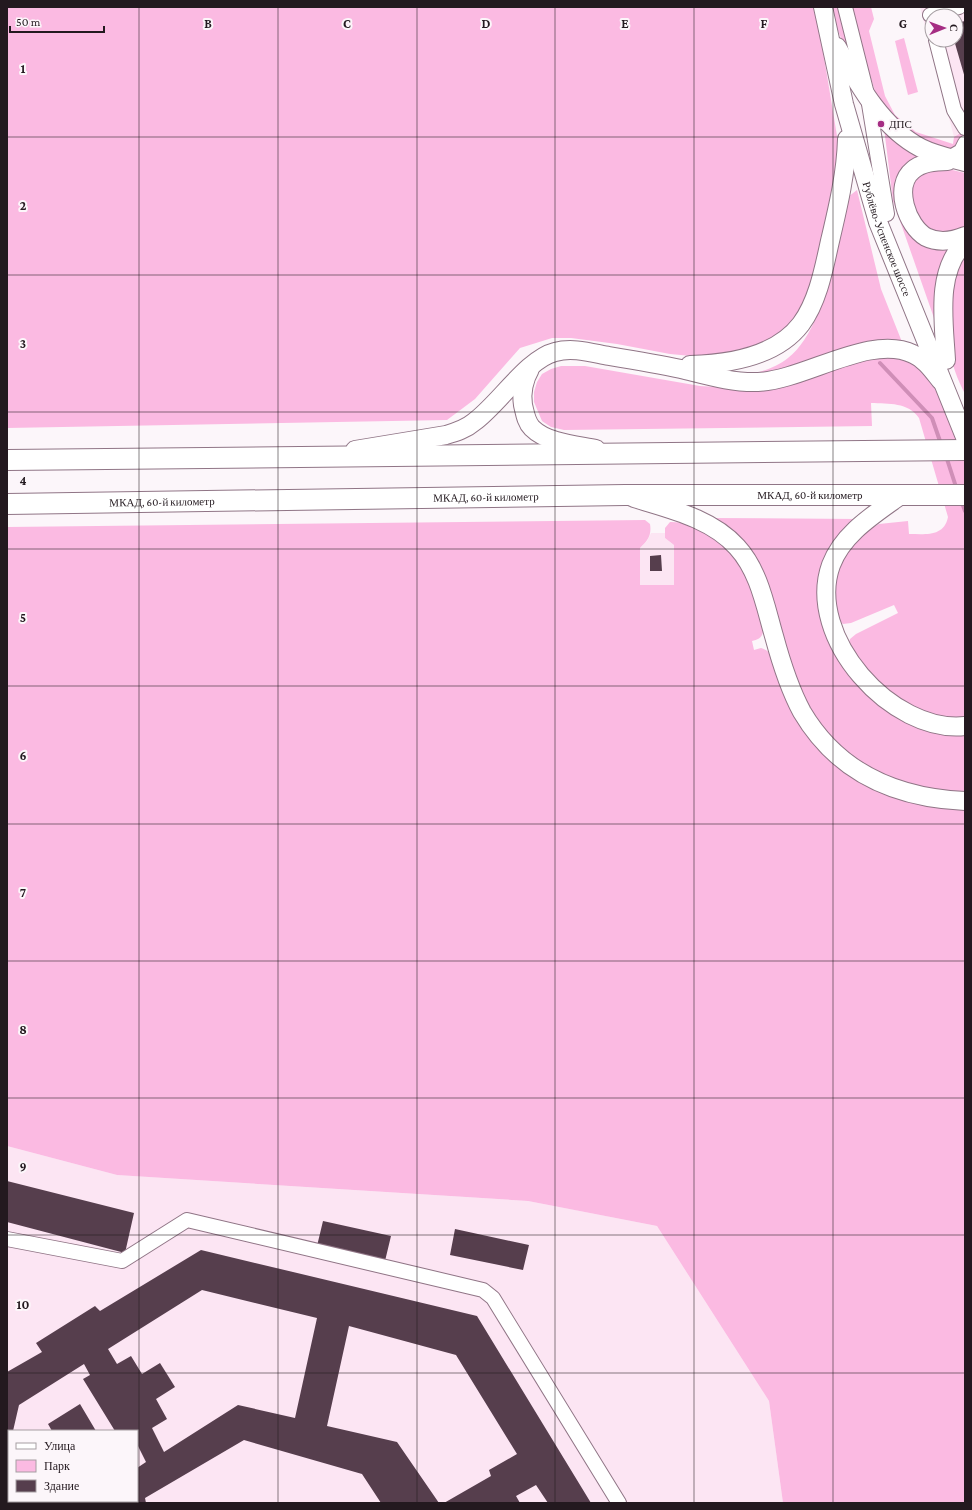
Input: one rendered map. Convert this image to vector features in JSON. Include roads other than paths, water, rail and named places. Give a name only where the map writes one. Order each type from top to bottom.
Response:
[{"type":"highway","points":[[7,460],[965,450]]},
{"type":"highway","name":"МКАД, 60-й километр","points":[[7,504],[625,495],[965,495]]},
{"type":"main road","name":"Рублёво-Успенское шоссе","points":[[823,7],[844,104],[878,222],[965,438]]},
{"type":"main road","name":"Рублёво-Успенское шоссе","points":[[830,34],[853,100],[887,214],[965,406]]},
{"type":"main road","points":[[830,34],[868,98],[904,137],[920,148],[960,161]]},
{"type":"main road","points":[[665,366],[731,362],[754,355],[774,347],[789,336],[801,323],[812,304],[822,274],[840,199],[846,163],[847,137],[844,104]]},
{"type":"main road","points":[[960,161],[943,161],[921,165],[913,170],[907,177],[904,188],[904,201],[908,216],[917,229],[926,236],[938,241],[951,241],[965,236]]},
{"type":"main road","points":[[946,360],[943,303],[946,280],[952,261],[965,242]]},
{"type":"main road","points":[[314,457],[446,435],[460,430],[473,423],[488,410],[533,364],[544,356],[568,350],[665,366],[723,379],[759,382],[800,374],[861,352],[878,348],[892,348],[914,354],[925,362],[941,381]]},
{"type":"main road","points":[[533,364],[526,375],[523,388],[523,402],[526,416],[531,427],[541,434],[556,440],[612,453]]},
{"type":"main road","points":[[625,495],[684,514],[706,524],[736,546],[748,561],[757,579],[781,661],[792,691],[816,732],[845,762],[876,781],[903,792],[931,798],[965,801]]},
{"type":"main road","points":[[904,495],[850,535],[838,549],[831,565],[827,584],[827,602],[830,620],[844,654],[872,686],[889,700],[926,720],[942,725],[965,726]]},
{"type":"lane","points":[[846,7],[868,98],[887,214]]},
{"type":"lane","points":[[938,48],[954,110],[965,128]]},
{"type":"lane","points":[[960,161],[961,150],[965,143]]},
{"type":"lane","points":[[7,1239],[122,1261],[187,1220],[483,1290],[493,1298],[619,1503]]},
{"type":"waterway","points":[[880,363],[932,418],[941,444]]},
{"type":"waterway","points":[[946,456],[957,490]]},
{"type":"waterway","points":[[961,500],[965,511]]},
{"type":"place","name":"ДПС","points":[[881,124]]}]
